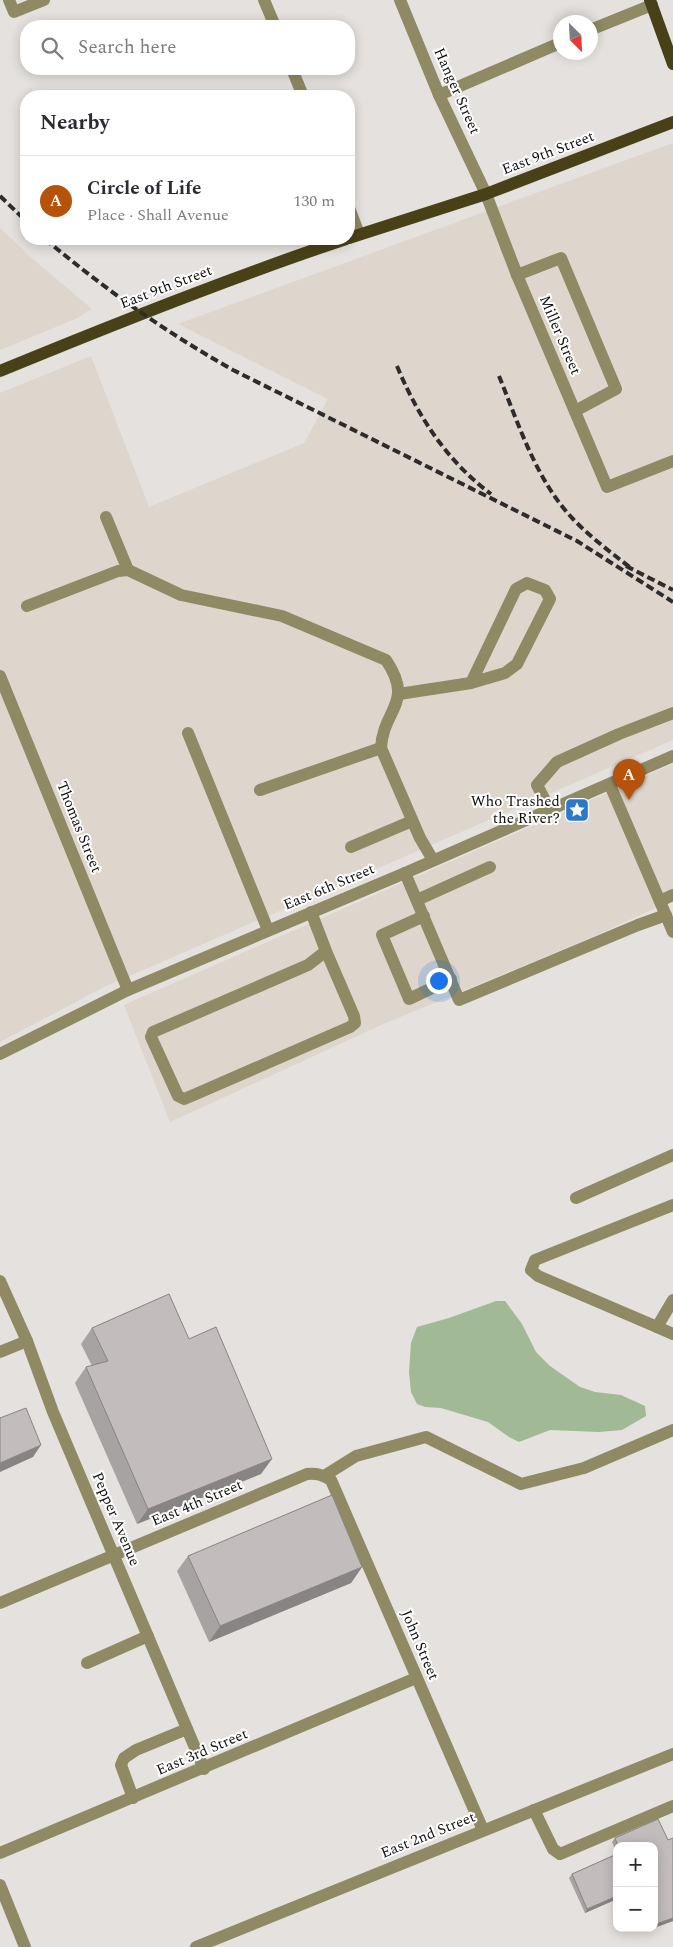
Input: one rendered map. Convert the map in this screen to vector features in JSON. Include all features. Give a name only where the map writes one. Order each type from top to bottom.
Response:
[{"type":"main road","points":[[651,2],[668,34],[673,64]]},
{"type":"main road","name":"East 9th Street","points":[[355,236],[486,194],[673,122]]},
{"type":"main road","name":"East 9th Street","points":[[0,371],[109,326],[272,264],[328,245]]},
{"type":"street","points":[[9,0],[14,12],[44,0]]},
{"type":"street","points":[[264,0],[272,20]]},
{"type":"street","name":"Hanger Street","points":[[400,0],[439,95],[486,194]]},
{"type":"street","points":[[598,26],[651,2]]},
{"type":"street","points":[[439,95],[553,46]]},
{"type":"street","points":[[294,75],[301,90]]},
{"type":"street","name":"Miller Street","points":[[486,194],[517,275],[607,487],[673,461]]},
{"type":"street","points":[[517,275],[561,258],[616,389],[574,411]]},
{"type":"street","points":[[106,517],[128,570]]},
{"type":"street","points":[[27,606],[118,571],[128,570],[181,595],[282,616],[386,660],[393,670],[399,694],[382,736],[381,748],[412,821],[432,860]]},
{"type":"street","points":[[399,694],[472,683],[506,673],[517,664],[550,599],[545,590],[527,583],[516,589],[472,683]]},
{"type":"street","name":"Thomas Street","points":[[0,676],[128,990]]},
{"type":"street","points":[[550,810],[537,786],[557,762],[619,734],[673,713]]},
{"type":"street","points":[[188,733],[268,930]]},
{"type":"street","points":[[260,790],[381,748]]},
{"type":"street","name":"East 6th Street","points":[[0,1054],[128,990],[610,785],[673,756]]},
{"type":"street","points":[[405,873],[459,1000],[638,925],[670,923],[610,785]]},
{"type":"street","points":[[351,847],[412,821]]},
{"type":"street","points":[[417,900],[490,867]]},
{"type":"street","points":[[660,901],[673,895]]},
{"type":"street","points":[[311,912],[354,1016],[355,1023],[350,1027],[184,1099],[178,1096],[152,1037],[153,1032],[308,965],[326,951]]},
{"type":"street","points":[[424,916],[382,935],[409,999],[451,980]]},
{"type":"street","points":[[576,1198],[673,1155]]},
{"type":"street","points":[[673,1205],[535,1260],[531,1270],[538,1276],[673,1334]]},
{"type":"street","name":"Pepper Avenue","points":[[0,1282],[27,1341],[53,1412],[204,1769]]},
{"type":"street","points":[[657,1327],[673,1300]]},
{"type":"street","points":[[0,1352],[27,1341]]},
{"type":"street","points":[[324,1476],[356,1456],[426,1437],[521,1484],[584,1468],[673,1430]]},
{"type":"street","name":"East 4th Street","points":[[0,1603],[307,1474],[324,1476]]},
{"type":"street","name":"John Street","points":[[324,1476],[332,1480],[483,1830]]},
{"type":"street","points":[[87,1663],[148,1636]]},
{"type":"street","name":"East 3rd Street","points":[[0,1853],[204,1769],[416,1678]]},
{"type":"street","points":[[133,1798],[122,1770],[121,1765],[124,1758],[136,1750],[187,1729]]},
{"type":"street","name":"East 2nd Street","points":[[196,1947],[673,1754]]},
{"type":"street","points":[[534,1810],[553,1850],[560,1854],[673,1806]]},
{"type":"street","points":[[0,1885],[25,1947]]},
{"type":"shaded area","points":[[673,143],[673,740],[104,987],[0,1042],[0,393],[91,356],[149,507],[304,443],[328,399],[178,324]]},
{"type":"shaded area","points":[[0,228],[35,261],[92,309],[75,319],[0,350]]},
{"type":"shaded area","points":[[673,764],[673,900],[592,937],[379,1026],[170,1122],[124,1005]]},
{"type":"shaded area","points":[[496,1301],[505,1301],[522,1324],[536,1352],[550,1366],[580,1387],[595,1392],[621,1395],[645,1406],[646,1416],[622,1430],[599,1432],[550,1430],[519,1442],[488,1422],[441,1408],[425,1407],[417,1404],[411,1392],[409,1372],[411,1343],[417,1327]]},
{"type":"building","points":[[169,1294],[189,1339],[216,1327],[272,1459],[148,1509],[86,1367],[108,1361],[92,1328]]},
{"type":"building","points":[[26,1408],[41,1445],[0,1463],[0,1418]]},
{"type":"building","points":[[332,1495],[362,1567],[220,1626],[188,1556]]},
{"type":"building","points":[[658,1819],[668,1840],[673,1838],[673,1918],[658,1923],[658,1842],[616,1842],[615,1838]]},
{"type":"building","points":[[613,1856],[613,1898],[587,1909],[572,1874]]},
{"type":"railway","points":[[0,196],[20,215]]},
{"type":"railway","points":[[52,245],[90,276],[136,309],[233,370],[577,541],[673,602]]},
{"type":"railway","points":[[397,366],[414,403],[435,437],[461,467],[491,494]]},
{"type":"railway","points":[[499,376],[521,432],[539,470],[560,504],[587,533],[632,569]]},
{"type":"railway","points":[[626,566],[673,590]]},
{"type":"place","name":"Circle of Life","points":[[629,800]]},
{"type":"place","name":"Who Trashed the River?","points":[[577,810]]}]
